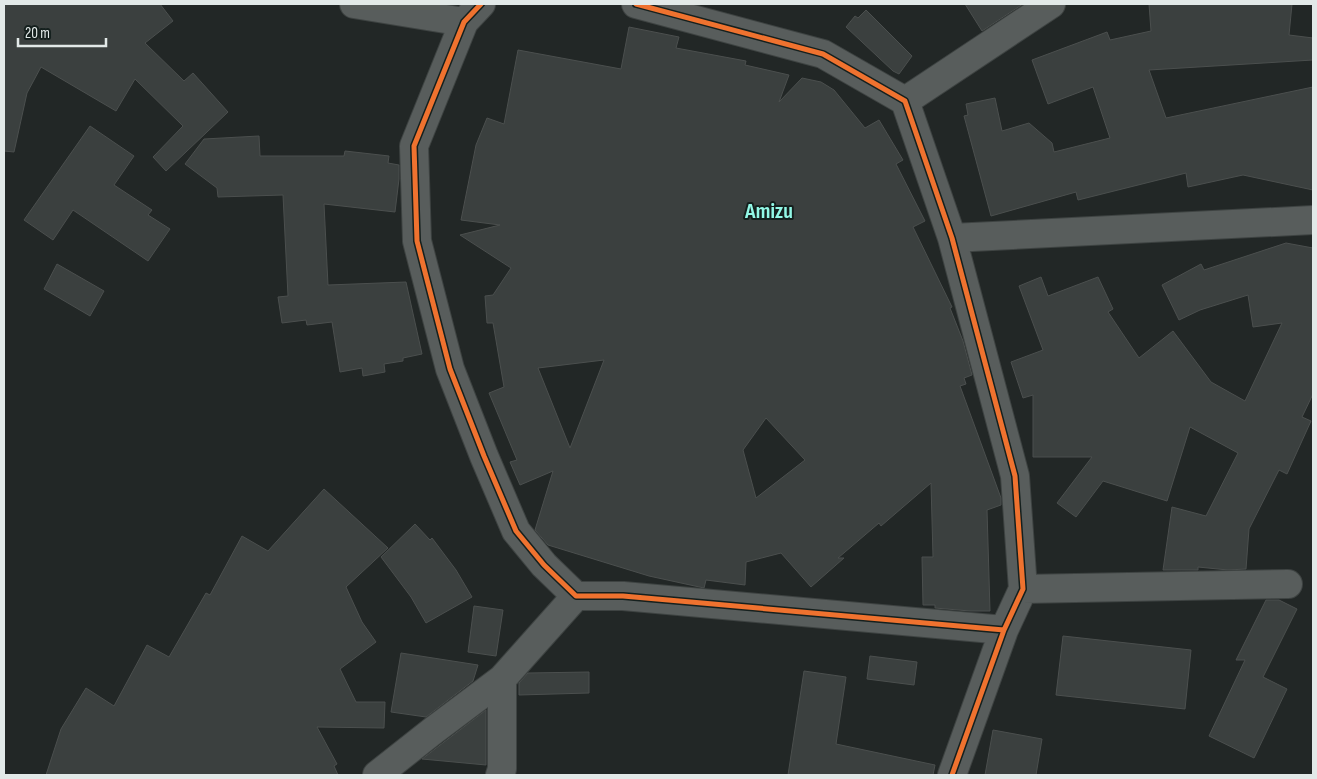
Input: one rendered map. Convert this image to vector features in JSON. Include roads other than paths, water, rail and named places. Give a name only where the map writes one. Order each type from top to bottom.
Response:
[{"type":"street","points":[[354,4],[472,13],[414,146],[417,241],[450,369],[516,531],[544,565],[576,596],[623,596],[1004,630]]},
{"type":"street","points":[[636,4],[823,54],[905,101],[952,238],[1015,476],[1024,589],[1004,630],[952,775]]},
{"type":"street","points":[[905,101],[1051,4]]},
{"type":"street","points":[[952,238],[1313,220]]},
{"type":"street","points":[[1024,589],[1288,584]]},
{"type":"street","points":[[377,775],[502,679],[576,596]]},
{"type":"street","points":[[500,775],[502,769],[502,679]]},
{"type":"district","name":"Amizu","points":[[769,210]]}]
